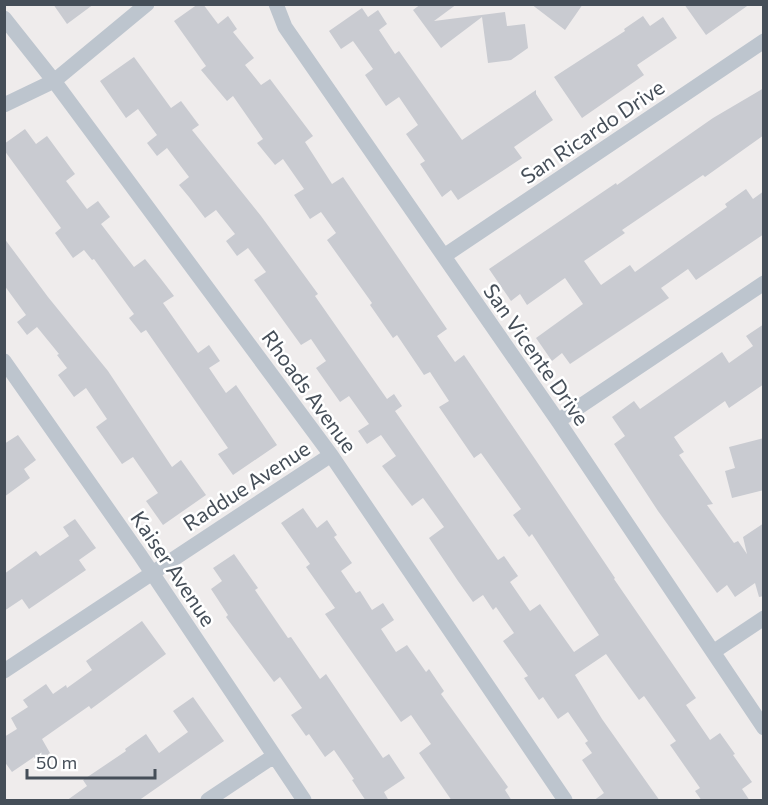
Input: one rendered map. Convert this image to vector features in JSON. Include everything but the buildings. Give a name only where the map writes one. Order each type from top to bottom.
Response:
[{"type":"street","points":[[4,105],[54,81],[147,4]]},
{"type":"street","name":"San Vicente Drive","points":[[276,4],[285,27],[558,421],[764,728]]},
{"type":"street","name":"Rhoads Avenue","points":[[4,18],[54,81],[331,455],[565,801]]},
{"type":"street","name":"San Ricardo Drive","points":[[444,256],[764,40]]},
{"type":"street","points":[[558,421],[764,283]]},
{"type":"street","name":"Kaiser Avenue","points":[[4,361],[10,380],[152,572],[304,801]]},
{"type":"street","name":"Raddue Avenue","points":[[4,671],[331,455]]},
{"type":"street","points":[[713,652],[764,618]]},
{"type":"street","points":[[208,801],[274,756]]}]
